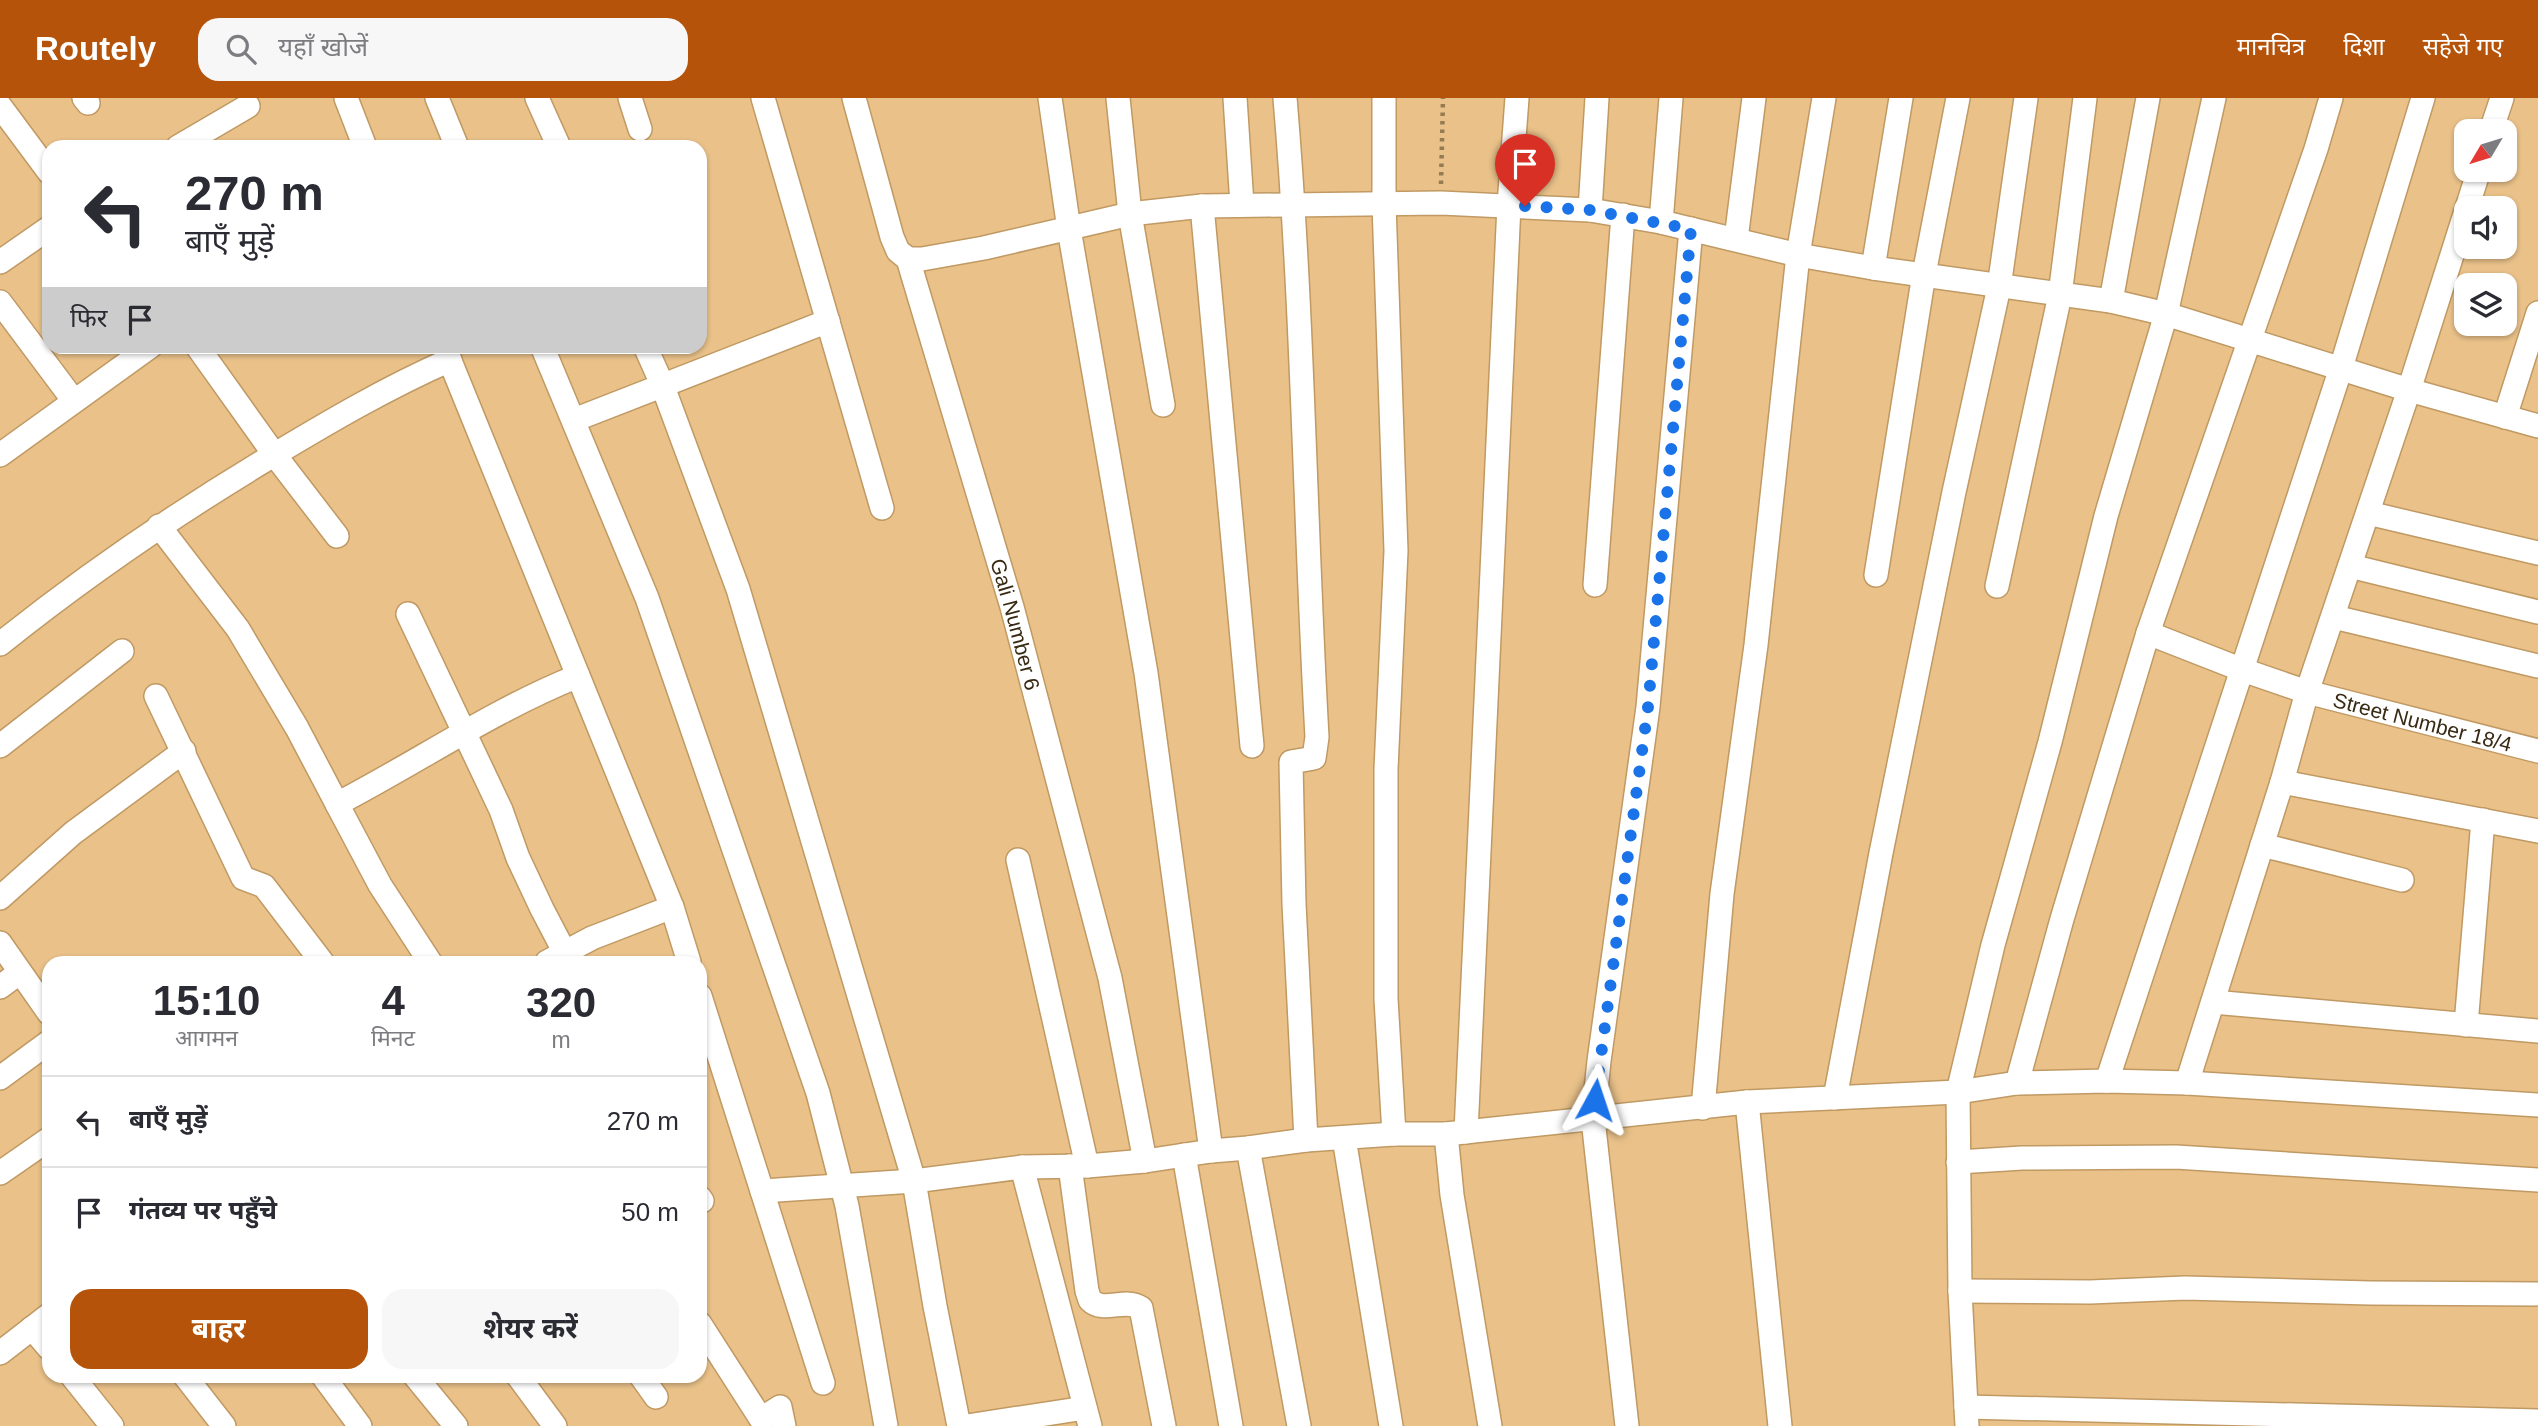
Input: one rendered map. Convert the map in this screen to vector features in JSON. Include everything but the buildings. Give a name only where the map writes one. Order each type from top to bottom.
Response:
[{"type":"street","points":[[346,98],[362,140]]},
{"type":"street","points":[[437,98],[454,140]]},
{"type":"street","points":[[537,98],[556,140]]},
{"type":"street","points":[[630,98],[639,129]]},
{"type":"street","points":[[763,98],[882,508]]},
{"type":"street","name":"Gali Number 6","points":[[854,98],[892,237],[898,251],[908,259],[1012,607],[1110,978],[1145,1161]]},
{"type":"street","points":[[1050,98],[1069,229],[1146,673],[1211,1151]]},
{"type":"street","points":[[1118,98],[1130,214],[1163,405]]},
{"type":"street","points":[[1235,98],[1242,205]]},
{"type":"street","points":[[1285,98],[1294,205],[1317,737],[1314,758],[1291,762],[1294,904],[1306,1140]]},
{"type":"street","points":[[1384,98],[1384,204],[1396,551],[1386,769],[1386,999],[1394,1134]]},
{"type":"street","points":[[1490,1426],[1452,1195],[1508,205],[1517,98]]},
{"type":"street","points":[[1590,210],[1597,98]]},
{"type":"street","points":[[1661,222],[1671,98]]},
{"type":"street","points":[[1736,239],[1754,98]]},
{"type":"street","points":[[1703,1108],[1722,894],[1756,645],[1798,255],[1824,98]]},
{"type":"street","points":[[1873,268],[1900,98]]},
{"type":"street","points":[[1876,575],[1924,274],[1958,98]]},
{"type":"street","points":[[1835,1098],[1905,733],[1999,287],[2026,98]]},
{"type":"street","points":[[1997,586],[2060,295],[2085,98]]},
{"type":"street","points":[[2110,301],[2148,98]]},
{"type":"street","points":[[2214,98],[2166,314],[2106,516],[2050,742],[1993,944],[1958,1092],[1960,1291],[1966,1417],[2538,1421]]},
{"type":"street","points":[[2017,1083],[2062,919],[2148,632],[2248,338],[2316,149],[2331,98]]},
{"type":"street","points":[[2107,1080],[2341,368],[2423,98]]},
{"type":"street","points":[[2495,119],[2502,98]]},
{"type":"street","points":[[0,106],[42,163]]},
{"type":"street","points":[[189,140],[248,106]]},
{"type":"street","points":[[908,259],[922,259],[1130,214],[1202,206],[1441,202],[1590,210],[1661,222],[1798,255],[1999,287],[2110,301],[2166,314],[2409,390],[2538,426]]},
{"type":"street","points":[[1202,206],[1252,746]]},
{"type":"street","points":[[1595,585],[1623,215]]},
{"type":"street","points":[[1627,1426],[1593,1119],[1648,707],[1691,229]]},
{"type":"street","points":[[4,249],[42,231]]},
{"type":"street","points":[[2187,1083],[2307,692],[2454,248]]},
{"type":"street","points":[[0,302],[74,401]]},
{"type":"street","points":[[2505,417],[2538,313]]},
{"type":"street","points":[[573,419],[828,321]]},
{"type":"street","points":[[0,455],[140,354]]},
{"type":"street","points":[[203,354],[337,536]]},
{"type":"street","points":[[0,644],[72,587],[159,526],[274,454],[445,354]]},
{"type":"street","points":[[447,354],[672,907],[688,956]]},
{"type":"street","points":[[545,354],[651,611],[818,1093],[841,1185],[886,1426]]},
{"type":"street","points":[[649,354],[738,589],[914,1181],[959,1426]]},
{"type":"street","points":[[2368,513],[2538,554]]},
{"type":"street","points":[[159,526],[238,629],[297,728],[380,885],[426,956]]},
{"type":"street","points":[[2350,566],[2538,612]]},
{"type":"street","points":[[408,614],[500,810],[537,899],[555,956]]},
{"type":"street","points":[[2334,617],[2538,666]]},
{"type":"street","name":"Street Number 18/4","points":[[2148,632],[2240,669],[2307,692],[2538,751]]},
{"type":"street","points":[[0,746],[122,651]]},
{"type":"street","points":[[337,804],[464,731],[535,694],[578,676]]},
{"type":"street","points":[[156,696],[243,878],[264,886],[316,956]]},
{"type":"street","points":[[0,898],[73,833],[184,751]]},
{"type":"street","points":[[2281,782],[2538,831]]},
{"type":"street","points":[[2466,1025],[2483,820]]},
{"type":"street","points":[[2262,845],[2402,880]]},
{"type":"street","points":[[1018,860],[1078,1166],[1087,1291],[1094,1304],[1104,1306],[1131,1303],[1141,1308],[1164,1426]]},
{"type":"street","points":[[560,956],[592,938],[672,907]]},
{"type":"street","points":[[0,943],[42,1004]]},
{"type":"street","points":[[0,987],[19,973]]},
{"type":"street","points":[[2213,1002],[2538,1031]]},
{"type":"street","points":[[707,1018],[823,1383]]},
{"type":"street","points":[[0,1078],[42,1046]]},
{"type":"street","points":[[762,1191],[914,1181],[1022,1167],[1145,1161],[1306,1140],[1456,1133],[1747,1102],[1958,1092],[2017,1083],[2107,1080],[2187,1083],[2538,1105]]},
{"type":"street","points":[[1747,1102],[1780,1426]]},
{"type":"street","points":[[1343,1138],[1391,1426]]},
{"type":"street","points":[[0,1173],[42,1144]]},
{"type":"street","points":[[1248,1149],[1299,1426]]},
{"type":"street","points":[[1184,1155],[1231,1426]]},
{"type":"street","points":[[1958,1161],[2176,1157],[2538,1180]]},
{"type":"street","points":[[967,1426],[1088,1417],[1022,1167]]},
{"type":"street","points":[[1960,1291],[2090,1292],[2185,1288],[2538,1294]]},
{"type":"street","points":[[0,1353],[41,1321]]},
{"type":"street","points":[[707,1335],[761,1419],[780,1407],[784,1426]]},
{"type":"street","points":[[78,1383],[112,1426]]},
{"type":"street","points":[[190,1383],[224,1426]]},
{"type":"street","points":[[328,1383],[360,1426]]},
{"type":"street","points":[[421,1383],[456,1426]]},
{"type":"street","points":[[523,1383],[555,1426]]},
{"type":"street","points":[[646,1383],[656,1397]]},
{"type":"path","points":[[1441,202],[1443,98]]},
{"type":"route","points":[[1525,206],[1590,210],[1691,229],[1648,707],[1595,1100]]}]
